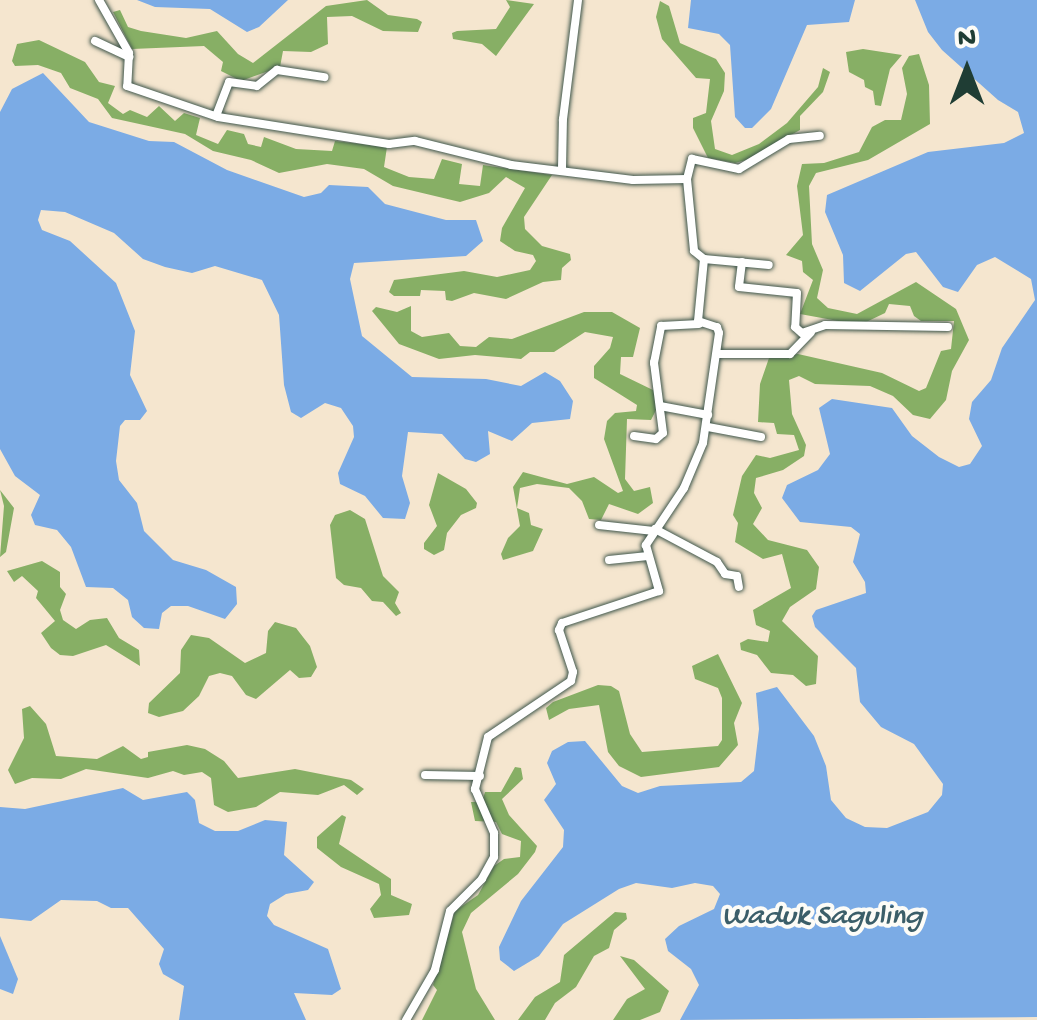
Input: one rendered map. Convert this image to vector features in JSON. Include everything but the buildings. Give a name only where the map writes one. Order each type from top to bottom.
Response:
[{"type":"street","points":[[100,0],[130,57],[125,81],[129,88],[216,116],[388,144],[415,141],[478,160],[634,180],[686,179]]},
{"type":"street","points":[[562,169],[563,119],[578,0]]},
{"type":"street","points":[[94,41],[130,57]]},
{"type":"street","points":[[216,116],[229,82],[256,86],[277,70],[324,77]]},
{"type":"street","points":[[768,265],[704,259],[694,252],[686,179],[692,159],[740,169],[790,139],[820,136]]},
{"type":"street","points":[[699,324],[704,259]]},
{"type":"street","points":[[742,262],[738,286],[797,292],[795,327],[802,333],[811,332]]},
{"type":"street","points":[[406,1020],[434,970],[450,911],[482,879],[494,857],[494,833],[477,799],[490,734],[556,695],[573,677],[559,630],[562,623],[658,592],[659,579],[646,545],[684,488],[708,427],[718,328],[699,324],[660,326],[654,363],[661,436],[634,436]]},
{"type":"street","points":[[717,354],[790,354],[811,332],[825,324],[948,327]]},
{"type":"street","points":[[660,406],[708,414]]},
{"type":"street","points":[[708,427],[762,437]]},
{"type":"street","points":[[599,525],[655,530],[720,564],[725,574],[737,576],[740,587]]},
{"type":"street","points":[[609,560],[648,556]]},
{"type":"street","points":[[425,775],[480,776]]},
{"type":"green space","points":[[367,0],[388,15],[422,22],[418,32],[383,31],[352,16],[327,17],[328,44],[311,52],[283,51],[280,67],[241,81],[221,71],[223,62],[204,46],[132,49],[113,12],[120,10],[128,27],[141,31],[186,38],[217,31],[238,54],[253,63],[326,6]]},
{"type":"green space","points":[[506,0],[534,4],[496,56],[482,44],[453,39],[452,33],[457,31],[496,29],[510,7]]},
{"type":"green space","points":[[660,1],[669,6],[680,43],[716,59],[725,73],[724,91],[711,121],[715,149],[732,155],[759,144],[787,123],[818,87],[823,68],[830,72],[823,92],[800,116],[800,130],[746,160],[735,163],[708,158],[693,128],[693,118],[706,113],[710,79],[696,78],[662,39],[656,17]]},
{"type":"green space","points":[[39,40],[85,62],[99,82],[115,86],[108,103],[123,114],[130,110],[147,117],[159,106],[175,121],[184,113],[200,118],[196,135],[218,144],[227,130],[244,134],[248,144],[261,147],[264,137],[296,149],[332,151],[335,141],[387,147],[384,167],[409,177],[434,179],[442,159],[462,164],[459,184],[480,186],[483,165],[552,175],[524,217],[525,229],[542,246],[570,254],[571,260],[562,268],[561,280],[543,282],[506,299],[474,293],[452,301],[446,300],[445,291],[421,290],[420,296],[394,296],[389,292],[394,280],[464,271],[497,277],[530,270],[536,261],[533,255],[515,251],[500,241],[502,228],[525,188],[506,177],[489,193],[460,202],[393,186],[364,169],[327,164],[279,173],[251,160],[213,151],[185,134],[112,118],[98,99],[70,88],[61,73],[38,65],[15,66],[12,61],[17,44]]},
{"type":"green space","points":[[863,49],[902,55],[890,69],[881,106],[875,105],[873,91],[865,87],[864,80],[849,72],[846,52]]},
{"type":"green space","points":[[919,54],[929,85],[930,124],[868,160],[816,173],[809,186],[812,244],[823,270],[817,298],[828,308],[857,314],[916,282],[956,309],[969,340],[952,371],[946,400],[930,419],[913,415],[893,396],[870,386],[815,384],[799,376],[789,380],[792,414],[806,445],[804,456],[783,470],[756,478],[754,493],[762,508],[753,524],[768,540],[807,550],[819,567],[816,589],[790,607],[782,621],[818,656],[816,684],[806,686],[793,675],[771,673],[757,655],[741,650],[740,643],[748,639],[768,642],[770,631],[756,625],[753,610],[791,588],[782,554],[763,559],[735,542],[738,523],[733,515],[742,476],[756,455],[770,458],[799,450],[794,435],[777,434],[774,423],[758,422],[760,384],[769,358],[798,354],[882,373],[919,391],[926,388],[941,351],[951,349],[954,321],[921,321],[910,306],[889,304],[885,313],[860,325],[800,314],[813,280],[803,272],[802,261],[786,255],[803,235],[797,186],[802,164],[824,163],[859,152],[872,127],[885,120],[901,120],[907,94],[902,68],[909,56]]},
{"type":"green space","points":[[411,306],[411,331],[422,337],[449,333],[460,346],[476,347],[489,337],[512,339],[584,312],[612,312],[640,328],[633,357],[621,357],[620,374],[655,391],[656,410],[651,420],[627,419],[625,479],[634,491],[650,487],[653,503],[638,514],[609,504],[601,520],[589,519],[582,501],[569,488],[537,484],[520,488],[517,508],[529,513],[531,525],[543,529],[533,551],[503,560],[501,554],[508,538],[520,526],[513,487],[523,472],[567,484],[594,477],[618,493],[623,491],[604,439],[607,421],[615,413],[636,411],[637,405],[594,378],[594,366],[610,348],[613,337],[585,332],[554,352],[530,352],[521,359],[475,355],[439,359],[399,344],[372,311],[376,307],[397,312]]},
{"type":"green space","points":[[438,473],[466,489],[477,503],[476,508],[461,515],[447,533],[444,550],[434,555],[424,549],[424,543],[437,526],[429,505]]},
{"type":"green space","points":[[0,490],[14,508],[6,552],[0,557],[4,506]]},
{"type":"green space","points":[[350,510],[365,519],[383,576],[399,592],[395,603],[401,613],[396,616],[383,602],[372,601],[361,588],[344,585],[336,578],[330,525],[335,515]]},
{"type":"green space","points":[[42,561],[60,572],[60,587],[66,594],[60,610],[63,620],[76,629],[90,620],[107,618],[119,638],[139,650],[140,666],[106,645],[73,656],[60,655],[51,648],[41,633],[55,621],[36,598],[38,591],[22,576],[14,582],[7,571]]},
{"type":"green space","points":[[275,622],[296,628],[310,646],[317,667],[311,677],[299,678],[290,670],[256,699],[246,695],[232,676],[220,673],[209,676],[199,696],[183,711],[159,717],[148,713],[149,703],[180,673],[181,650],[191,635],[209,638],[245,663],[266,653],[268,631]]},
{"type":"green space","points":[[718,654],[742,703],[734,723],[738,745],[719,767],[641,777],[619,766],[608,752],[599,705],[569,709],[549,720],[546,708],[553,702],[598,685],[611,686],[619,691],[630,734],[642,752],[718,746],[722,740],[722,698],[718,688],[695,679],[692,666]]},
{"type":"green space","points":[[30,706],[46,724],[56,756],[97,759],[123,746],[141,759],[148,757],[148,752],[187,745],[205,749],[224,761],[238,778],[295,769],[351,780],[364,789],[357,795],[344,785],[318,795],[280,792],[256,807],[228,812],[214,805],[211,778],[202,772],[184,775],[173,771],[148,778],[86,769],[61,779],[32,778],[15,784],[8,770],[24,738],[22,709]]},
{"type":"green space","points":[[515,767],[521,768],[523,779],[502,799],[509,815],[537,846],[518,874],[471,913],[462,932],[476,989],[495,1020],[422,1020],[437,990],[433,985],[455,911],[478,895],[494,866],[504,859],[520,857],[521,841],[502,834],[496,822],[475,821],[471,802],[482,802],[485,792],[501,792]]},
{"type":"green space","points":[[342,815],[346,817],[339,844],[391,879],[391,895],[412,904],[409,915],[374,918],[370,909],[381,895],[379,884],[341,867],[317,848],[317,837]]},
{"type":"green space","points":[[615,912],[626,913],[627,919],[614,930],[609,948],[594,956],[576,987],[555,1003],[545,1020],[518,1020],[535,997],[560,982],[564,955]]},
{"type":"green space","points":[[620,956],[634,960],[669,991],[660,1012],[640,1020],[613,1020],[627,999],[645,989]]},
{"type":"water","points":[[137,0],[288,0],[259,27],[247,32],[210,9],[155,7]]},
{"type":"water","points":[[691,0],[855,0],[849,22],[807,25],[771,109],[752,128],[745,128],[735,117],[730,45],[719,34],[688,28]]},
{"type":"water","name":"Waduk Saguling","points":[[915,0],[1037,0],[1037,1017],[680,1020],[699,985],[691,969],[668,951],[665,939],[679,926],[714,909],[720,894],[713,886],[695,883],[672,888],[636,883],[619,889],[563,924],[539,956],[514,971],[500,960],[499,947],[521,901],[563,847],[564,830],[544,800],[556,784],[547,763],[552,751],[568,742],[585,741],[622,786],[638,793],[660,786],[741,782],[754,771],[759,729],[756,693],[777,687],[814,736],[826,766],[831,800],[846,818],[865,827],[887,828],[928,812],[942,795],[943,784],[914,744],[881,727],[860,702],[856,668],[815,627],[812,616],[816,610],[866,593],[865,582],[853,562],[860,534],[851,527],[800,522],[782,498],[787,485],[818,470],[830,454],[819,408],[832,399],[892,408],[912,436],[939,457],[959,467],[970,464],[982,446],[969,419],[972,402],[991,380],[1002,348],[1035,300],[1031,279],[995,257],[977,265],[958,292],[943,287],[916,252],[906,254],[860,291],[844,283],[843,255],[825,212],[827,195],[928,152],[1004,143],[1024,133],[1018,112],[998,100],[942,50],[928,32]]},
{"type":"water","points":[[43,73],[89,122],[149,141],[174,142],[227,170],[304,197],[321,193],[329,185],[368,187],[385,204],[446,220],[476,220],[483,241],[466,256],[354,263],[350,279],[362,336],[412,377],[486,379],[521,386],[545,372],[560,381],[573,401],[570,419],[532,423],[512,441],[488,431],[490,454],[476,462],[465,459],[442,434],[408,432],[402,476],[410,503],[405,519],[383,518],[365,496],[340,484],[338,473],[354,437],[353,426],[341,408],[325,403],[301,418],[291,412],[284,385],[279,315],[262,280],[215,266],[192,273],[165,267],[143,259],[114,233],[65,212],[41,210],[38,220],[42,230],[70,241],[116,283],[135,331],[130,375],[147,411],[140,420],[125,420],[120,426],[116,461],[119,480],[137,503],[144,531],[173,560],[206,570],[236,587],[237,604],[225,619],[188,606],[171,606],[162,613],[159,629],[144,628],[132,617],[128,600],[113,588],[86,587],[71,547],[57,530],[35,525],[31,515],[40,495],[15,476],[0,449],[0,112],[12,89]]},
{"type":"water","points":[[123,788],[143,800],[187,792],[195,800],[199,823],[215,831],[238,831],[265,820],[287,822],[284,855],[314,882],[308,890],[286,894],[270,904],[267,916],[274,925],[328,949],[341,989],[332,995],[294,993],[306,1020],[179,1020],[184,986],[163,974],[159,964],[164,949],[128,908],[111,908],[97,901],[61,900],[31,921],[0,918],[0,807],[25,809]]},
{"type":"water","points":[[0,936],[18,979],[13,994],[0,989]]}]
